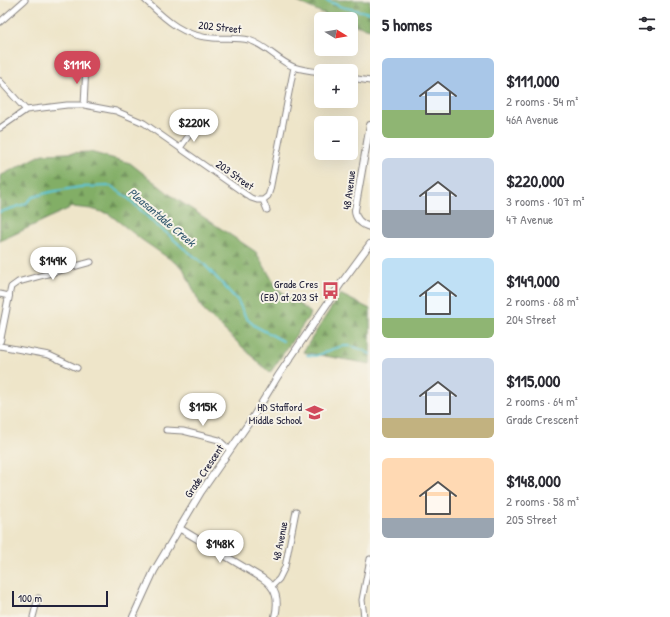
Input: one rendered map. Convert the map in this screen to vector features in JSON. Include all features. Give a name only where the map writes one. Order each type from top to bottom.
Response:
[{"type":"street","points":[[0,22],[25,0]]},
{"type":"street","name":"202 Street","points":[[145,0],[180,30],[194,35],[212,38],[250,40],[294,67],[314,71]]},
{"type":"street","points":[[84,105],[86,66]]},
{"type":"street","points":[[263,200],[268,196],[270,190],[294,67]]},
{"type":"street","points":[[358,79],[370,81]]},
{"type":"street","points":[[0,81],[26,110],[0,128]]},
{"type":"street","name":"203 Street","points":[[26,110],[67,105],[84,105],[112,110],[129,116],[144,123],[251,198],[263,200],[267,210]]},
{"type":"street","name":"48 Avenue","points":[[370,126],[354,210],[359,221],[365,226],[370,227]]},
{"type":"street","points":[[180,148],[194,128]]},
{"type":"street","name":"Grade Crescent","points":[[133,617],[154,571],[179,528],[314,324],[370,244]]},
{"type":"street","points":[[0,341],[11,287],[18,282],[91,262]]},
{"type":"street","points":[[0,294],[9,296]]},
{"type":"street","points":[[0,346],[49,355],[77,368]]},
{"type":"street","points":[[166,430],[183,431],[219,440],[230,450]]},
{"type":"street","name":"48 Avenue","points":[[272,586],[279,579],[285,567],[296,511]]},
{"type":"street","points":[[179,528],[262,578],[272,586],[277,603],[275,617]]},
{"type":"street","points":[[364,617],[362,600],[370,559]]},
{"type":"street","points":[[33,617],[38,598]]},
{"type":"green space","points":[[293,0],[370,0],[370,29],[358,26],[358,12],[320,12]]},
{"type":"green space","points":[[90,152],[130,163],[172,196],[256,252],[277,288],[311,313],[270,373],[203,310],[183,268],[142,240],[109,214],[91,209],[72,207],[0,241],[0,176],[43,154]]},
{"type":"green space","points":[[340,294],[370,309],[370,364],[303,352]]},
{"type":"waterway","points":[[325,0],[342,7],[370,13]]},
{"type":"waterway","name":"Pleasantdale Creek","points":[[0,212],[25,204],[33,197],[50,192],[80,187],[111,186],[128,198],[156,225],[203,263],[238,301],[246,318],[255,326],[283,341]]},
{"type":"waterway","name":"Pleasantdale Creek","points":[[307,355],[314,356],[334,348],[345,346],[354,347],[370,354]]},
{"type":"place","name":"Grade Cres (EB) at 203 St","points":[[331,290]]},
{"type":"place","name":"HD Stafford Middle School","points":[[315,413]]}]
